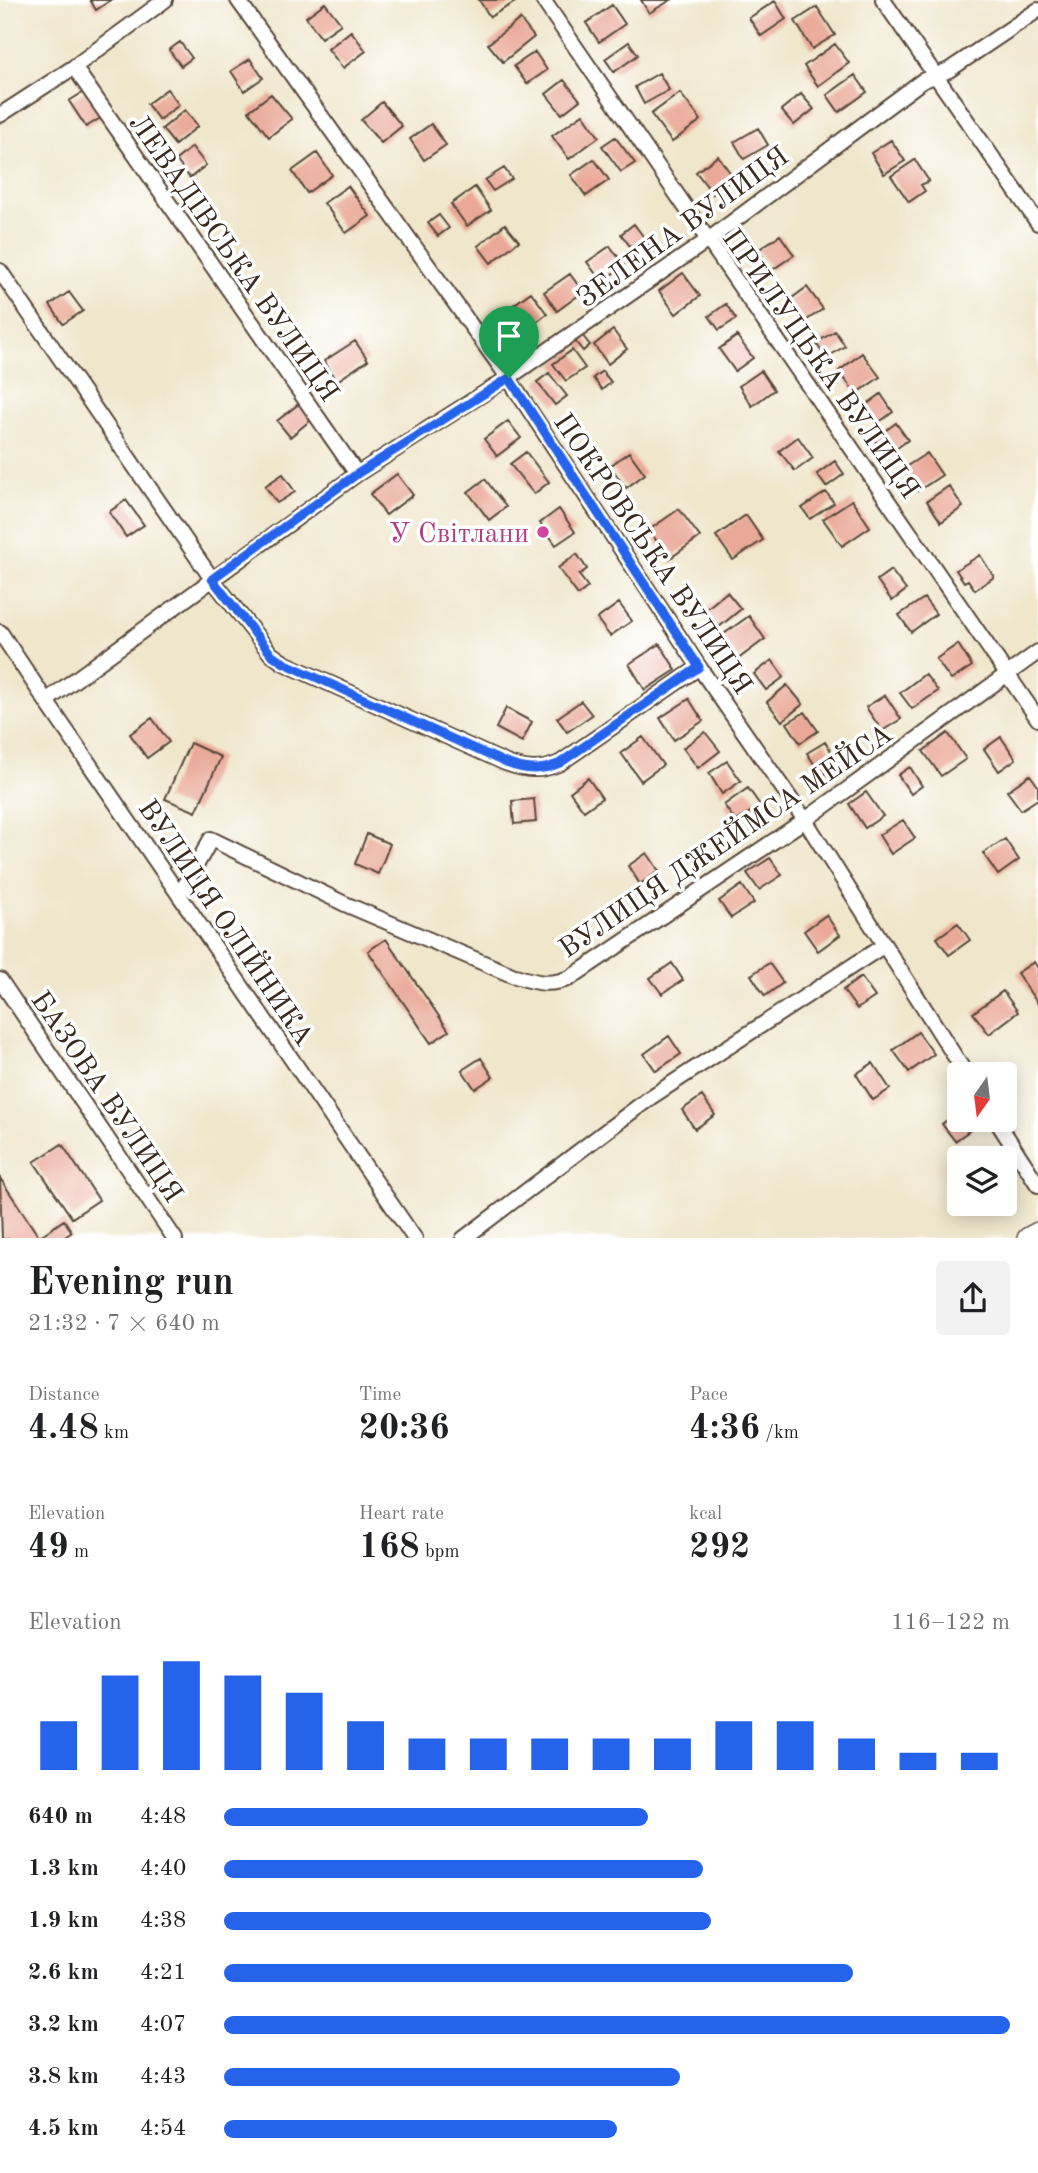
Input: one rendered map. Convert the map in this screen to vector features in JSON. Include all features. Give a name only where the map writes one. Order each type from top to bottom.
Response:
[{"type":"main road","points":[[1029,1238],[1038,1234]]},
{"type":"street","points":[[0,115],[74,67],[166,0]]},
{"type":"street","name":"ПОКРОВСЬКА ВУЛИЦЯ","points":[[238,0],[509,378],[699,667],[805,820],[958,1062]]},
{"type":"street","name":"ПРИЛУЦЬКА ВУЛИЦЯ","points":[[543,0],[1038,719]]},
{"type":"street","points":[[883,0],[1038,223]]},
{"type":"street","name":"ЗЕЛЕНА ВУЛИЦЯ","points":[[46,701],[357,474],[509,378],[708,240],[922,81],[949,70],[1038,10]]},
{"type":"street","name":"ЛЕВАДІВСЬКА ВУЛИЦЯ","points":[[74,67],[357,474]]},
{"type":"street","points":[[0,271],[212,579],[271,654],[284,663],[520,768],[548,769],[699,667]]},
{"type":"street","name":"ВУЛИЦЯ ОЛІЙНИКА","points":[[0,632],[415,1238]]},
{"type":"street","name":"ВУЛИЦЯ ДЖЕЙМСА МЕЙСА","points":[[180,894],[211,839],[345,904],[512,975],[537,983],[555,984],[570,978],[805,820],[1038,652]]},
{"type":"street","points":[[463,1238],[651,1097],[883,946]]},
{"type":"street","name":"БАЗОВА ВУЛИЦЯ","points":[[0,980],[175,1238]]},
{"type":"street","points":[[1004,1132],[1038,1185]]},
{"type":"building","points":[[90,0],[111,0],[96,10]]},
{"type":"building","points":[[479,0],[514,0],[515,2],[490,17]]},
{"type":"building","points":[[641,0],[671,0],[649,13]]},
{"type":"building","points":[[775,1],[786,19],[761,36],[749,18]]},
{"type":"building","points":[[325,3],[341,24],[321,38],[306,17]]},
{"type":"building","points":[[612,5],[625,24],[599,42],[586,23]]},
{"type":"building","points":[[817,7],[835,35],[812,49],[795,21]]},
{"type":"building","points":[[520,19],[534,37],[503,62],[488,44]]},
{"type":"building","points":[[351,31],[366,51],[343,68],[328,49]]},
{"type":"building","points":[[180,42],[192,58],[181,66],[169,50]]},
{"type":"building","points":[[629,42],[638,55],[614,72],[605,59]]},
{"type":"building","points":[[835,44],[849,63],[818,86],[804,66]]},
{"type":"building","points":[[535,52],[547,70],[527,84],[514,66]]},
{"type":"building","points":[[250,59],[263,78],[244,91],[231,71]]},
{"type":"building","points":[[659,73],[669,90],[644,104],[635,87]]},
{"type":"building","points":[[855,75],[867,92],[839,112],[827,95]]},
{"type":"building","points":[[564,80],[580,100],[562,114],[546,94]]},
{"type":"building","points":[[167,89],[179,105],[159,120],[147,104]]},
{"type":"building","points":[[85,91],[102,117],[86,127],[69,101]]},
{"type":"building","points":[[680,93],[701,120],[672,142],[651,114]]},
{"type":"building","points":[[271,94],[292,119],[269,137],[249,111]]},
{"type":"building","points":[[801,94],[814,109],[794,125],[781,110]]},
{"type":"building","points":[[382,102],[402,126],[381,143],[361,120]]},
{"type":"building","points":[[185,110],[198,126],[175,145],[162,129]]},
{"type":"building","points":[[583,114],[599,137],[569,159],[552,136]]},
{"type":"building","points":[[431,124],[446,145],[424,160],[410,139]]},
{"type":"building","points":[[758,128],[768,145],[744,159],[734,142]]},
{"type":"building","points":[[615,137],[635,163],[621,172],[602,146]]},
{"type":"building","points":[[891,140],[905,161],[884,174],[871,153]]},
{"type":"building","points":[[192,147],[206,165],[190,178],[176,160]]},
{"type":"building","points":[[317,153],[332,175],[307,193],[292,171]]},
{"type":"building","points":[[718,156],[734,178],[713,194],[696,172]]},
{"type":"building","points":[[594,159],[609,180],[586,196],[571,175]]},
{"type":"building","points":[[915,160],[929,181],[921,185],[925,191],[909,202],[891,176]]},
{"type":"building","points":[[504,168],[512,179],[493,191],[485,180]]},
{"type":"building","points":[[348,186],[370,216],[346,233],[324,203]]},
{"type":"building","points":[[475,187],[491,210],[467,226],[451,204]]},
{"type":"building","points":[[439,215],[449,228],[438,236],[428,223]]},
{"type":"building","points":[[505,224],[519,241],[491,263],[478,246]]},
{"type":"building","points":[[634,224],[654,251],[641,261],[621,234]]},
{"type":"building","points":[[780,235],[794,255],[772,270],[758,250]]},
{"type":"building","points":[[610,246],[624,265],[602,282],[587,262]]},
{"type":"building","points":[[683,273],[700,296],[676,314],[659,291]]},
{"type":"building","points":[[570,274],[583,292],[557,311],[544,292]]},
{"type":"building","points":[[807,287],[823,309],[804,322],[788,301]]},
{"type":"building","points":[[69,292],[83,311],[63,324],[50,305]]},
{"type":"building","points":[[531,292],[547,314],[521,334],[504,312]]},
{"type":"building","points":[[726,304],[736,319],[719,330],[709,316]]},
{"type":"building","points":[[613,330],[627,349],[608,364],[594,345]]},
{"type":"building","points":[[835,331],[845,346],[826,358],[816,343]]},
{"type":"building","points":[[582,335],[590,345],[583,351],[575,341]]},
{"type":"building","points":[[737,336],[753,358],[735,371],[719,349]]},
{"type":"building","points":[[355,341],[368,360],[337,381],[324,361]]},
{"type":"building","points":[[572,350],[585,368],[566,381],[553,364]]},
{"type":"building","points":[[862,353],[880,377],[856,394],[839,371]]},
{"type":"building","points":[[602,371],[611,382],[602,390],[593,378]]},
{"type":"building","points":[[761,371],[774,390],[752,406],[739,386]]},
{"type":"building","points":[[549,373],[567,396],[555,405],[537,382]]},
{"type":"building","points":[[881,394],[893,412],[878,423],[866,405]]},
{"type":"building","points":[[300,403],[312,419],[290,437],[277,421]]},
{"type":"building","points":[[508,421],[521,438],[497,456],[484,439]]},
{"type":"building","points":[[896,423],[908,440],[886,456],[874,439]]},
{"type":"building","points":[[798,437],[813,458],[795,471],[779,451]]},
{"type":"building","points":[[526,452],[549,482],[534,494],[510,464]]},
{"type":"building","points":[[629,452],[645,474],[626,488],[610,466]]},
{"type":"building","points":[[927,453],[942,475],[918,491],[904,468]]},
{"type":"building","points":[[835,461],[844,474],[826,487],[817,474]]},
{"type":"building","points":[[283,474],[295,492],[277,503],[265,486]]},
{"type":"building","points":[[397,474],[413,495],[386,515],[370,494]]},
{"type":"building","points":[[485,479],[506,507],[489,520],[468,492]]},
{"type":"building","points":[[949,486],[963,507],[941,522],[927,501]]},
{"type":"building","points":[[826,492],[834,503],[810,519],[802,508]]},
{"type":"building","points":[[126,500],[144,525],[126,537],[109,512]]},
{"type":"building","points":[[852,500],[870,527],[842,546],[823,519]]},
{"type":"building","points":[[559,509],[575,532],[556,545],[540,523]]},
{"type":"building","points":[[679,509],[700,537],[669,559],[649,530]]},
{"type":"building","points":[[746,515],[763,540],[733,560],[716,536]]},
{"type":"building","points":[[577,554],[587,569],[579,575],[588,587],[578,595],[558,568]]},
{"type":"building","points":[[980,555],[994,577],[975,590],[968,580],[964,582],[956,570]]},
{"type":"building","points":[[891,570],[906,590],[892,601],[877,580]]},
{"type":"building","points":[[727,592],[741,609],[719,627],[705,610]]},
{"type":"building","points":[[924,598],[936,614],[911,632],[899,615]]},
{"type":"building","points":[[619,603],[632,621],[610,636],[597,619]]},
{"type":"building","points":[[749,616],[765,639],[738,659],[721,636]]},
{"type":"building","points":[[660,644],[676,670],[645,690],[629,664]]},
{"type":"building","points":[[958,644],[972,666],[951,680],[936,659]]},
{"type":"building","points":[[772,660],[784,677],[766,690],[754,674]]},
{"type":"building","points":[[925,674],[938,691],[912,709],[900,693]]},
{"type":"building","points":[[787,685],[803,704],[782,721],[767,702]]},
{"type":"building","points":[[885,695],[901,719],[882,731],[866,707]]},
{"type":"building","points":[[689,699],[703,721],[674,740],[660,718]]},
{"type":"building","points":[[581,701],[592,715],[567,732],[557,718]]},
{"type":"building","points":[[506,708],[532,722],[522,742],[496,728]]},
{"type":"building","points":[[805,712],[818,731],[800,743],[787,723]]},
{"type":"building","points":[[152,718],[169,742],[147,758],[130,734]]},
{"type":"building","points":[[705,732],[720,751],[698,768],[683,748]]},
{"type":"building","points":[[948,733],[966,759],[941,776],[923,751]]},
{"type":"building","points":[[643,737],[663,765],[641,781],[621,753]]},
{"type":"building","points":[[1001,737],[1016,759],[999,771],[984,749]]},
{"type":"building","points":[[825,742],[840,764],[822,776],[807,753]]},
{"type":"building","points":[[190,743],[221,757],[196,812],[165,799]]},
{"type":"building","points":[[727,761],[741,781],[722,794],[709,773]]},
{"type":"building","points":[[910,767],[922,786],[911,794],[898,775]]},
{"type":"building","points":[[1030,775],[1038,786],[1038,799],[1021,810],[1007,791]]},
{"type":"building","points":[[588,778],[602,798],[584,811],[570,792]]},
{"type":"building","points":[[748,788],[760,805],[736,822],[724,805]]},
{"type":"building","points":[[866,792],[883,816],[865,828],[849,804]]},
{"type":"building","points":[[534,799],[536,822],[514,824],[512,801]]},
{"type":"building","points":[[903,820],[915,838],[891,854],[879,835]]},
{"type":"building","points":[[367,834],[390,844],[378,874],[355,864]]},
{"type":"building","points":[[1005,839],[1019,860],[998,875],[983,853]]},
{"type":"building","points":[[647,853],[659,871],[640,884],[628,866]]},
{"type":"building","points":[[770,858],[782,875],[759,890],[747,873]]},
{"type":"building","points":[[742,885],[754,903],[731,918],[719,901]]},
{"type":"building","points":[[826,915],[840,935],[818,951],[804,931]]},
{"type":"building","points":[[958,923],[970,940],[949,955],[937,938]]},
{"type":"building","points":[[386,939],[449,1031],[431,1043],[368,951]]},
{"type":"building","points":[[1034,962],[1038,968],[1038,1004],[1017,973]]},
{"type":"building","points":[[672,963],[683,980],[662,994],[650,978]]},
{"type":"building","points":[[769,963],[783,983],[765,996],[751,975]]},
{"type":"building","points":[[861,977],[875,997],[857,1009],[843,990]]},
{"type":"building","points":[[1003,991],[1018,1012],[989,1034],[973,1013]]},
{"type":"building","points":[[918,1032],[934,1054],[909,1072],[893,1050]]},
{"type":"building","points":[[669,1036],[681,1054],[656,1071],[644,1054]]},
{"type":"building","points":[[481,1058],[493,1077],[475,1089],[462,1070]]},
{"type":"building","points":[[873,1063],[890,1089],[873,1100],[856,1074]]},
{"type":"building","points":[[702,1096],[715,1115],[695,1129],[682,1110]]},
{"type":"building","points":[[948,1132],[968,1132],[955,1141]]},
{"type":"building","points":[[62,1144],[99,1200],[72,1218],[34,1162]]},
{"type":"building","points":[[0,1178],[39,1237],[64,1220],[72,1232],[63,1238],[2,1238]]},
{"type":"place","name":"У Світлани","points":[[543,532]]},
{"type":"route","points":[[509,378],[699,667],[548,769],[520,768],[506,763],[284,663],[271,654],[212,579],[357,474],[509,378]]}]
